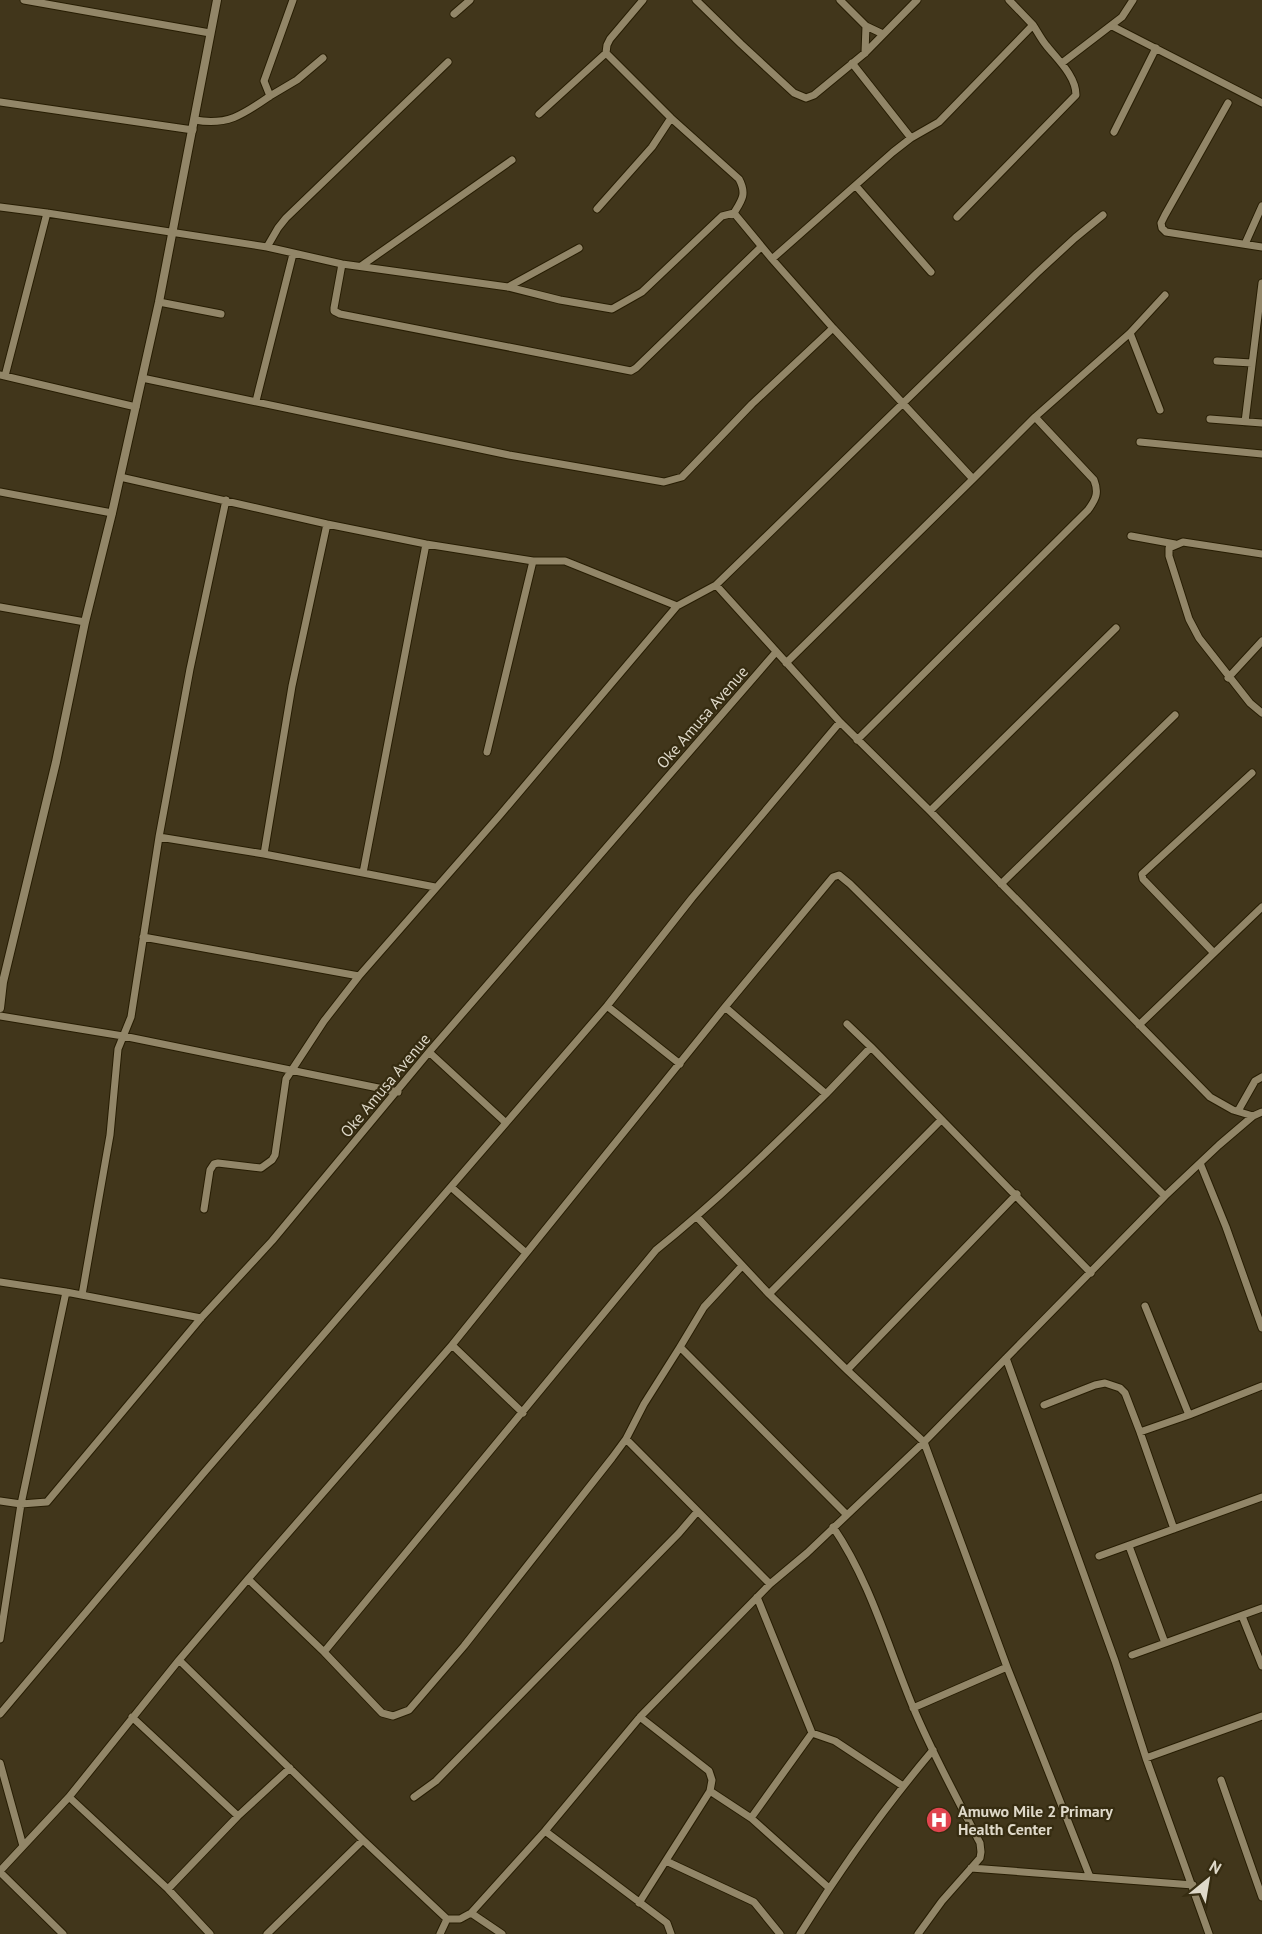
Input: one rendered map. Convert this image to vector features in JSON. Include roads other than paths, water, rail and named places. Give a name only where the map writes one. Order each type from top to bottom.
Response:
[{"type":"street","points":[[24,0],[210,33]]},
{"type":"street","points":[[0,1008],[2,982],[56,762],[85,622],[112,513],[174,233],[217,0]]},
{"type":"street","points":[[270,96],[264,81],[293,0]]},
{"type":"street","points":[[454,14],[470,0]]},
{"type":"street","points":[[539,114],[606,53],[610,39],[643,0]]},
{"type":"street","points":[[696,0],[800,97],[806,98],[814,95],[865,53],[917,0]]},
{"type":"street","points":[[840,0],[866,27],[884,34]]},
{"type":"street","points":[[957,217],[1076,95],[1076,89],[1062,63],[1045,44],[1033,25],[1009,0]]},
{"type":"street","points":[[1062,63],[1112,26],[1122,17],[1133,0]]},
{"type":"street","points":[[772,259],[911,138],[939,122],[1033,25]]},
{"type":"street","points":[[1112,26],[1262,103]]},
{"type":"street","points":[[865,53],[866,27]]},
{"type":"street","points":[[1114,132],[1156,48]]},
{"type":"street","points":[[0,207],[267,247],[342,264],[508,287],[560,300],[612,309],[642,292],[722,216],[734,213],[745,193],[739,179],[606,53]]},
{"type":"street","points":[[195,120],[204,122],[231,120],[244,114],[297,80],[322,58]]},
{"type":"street","points":[[267,247],[286,218],[448,62]]},
{"type":"street","points":[[852,63],[911,138]]},
{"type":"street","points":[[0,102],[193,130]]},
{"type":"street","points":[[1228,103],[1161,223],[1162,228],[1166,232],[1262,247]]},
{"type":"street","points":[[597,209],[652,147],[671,117]]},
{"type":"street","points":[[362,266],[512,160]]},
{"type":"street","points":[[856,186],[931,272]]},
{"type":"street","points":[[1245,244],[1262,206]]},
{"type":"street","points":[[47,213],[2,376],[136,407]]},
{"type":"street","points":[[734,213],[833,328],[973,479]]},
{"type":"street","points":[[204,1209],[210,1170],[214,1164],[261,1168],[272,1160],[275,1155],[286,1079],[324,1021],[359,976],[500,815],[677,606],[716,585],[1037,273],[1103,215]]},
{"type":"street","points":[[342,264],[334,308],[334,311],[340,314],[631,371],[761,247]]},
{"type":"street","points":[[508,287],[579,248]]},
{"type":"street","points":[[256,401],[293,254]]},
{"type":"street","points":[[1245,422],[1262,283]]},
{"type":"street","points":[[786,663],[1035,417],[1130,333],[1165,295]]},
{"type":"street","points":[[159,302],[221,314]]},
{"type":"street","points":[[142,378],[509,455],[664,482],[682,477],[752,404],[833,328]]},
{"type":"street","points":[[1130,333],[1160,410]]},
{"type":"street","points":[[1217,361],[1252,363]]},
{"type":"street","points":[[857,740],[1096,500],[1098,489],[1094,480],[1035,417]]},
{"type":"street","points":[[1210,418],[1262,423]]},
{"type":"street","points":[[1140,442],[1262,454]]},
{"type":"street","points":[[120,477],[426,544],[533,561],[555,560],[577,565],[677,606]]},
{"type":"street","points":[[0,492],[112,513]]},
{"type":"street","points":[[82,1295],[110,1135],[118,1049],[131,1017],[159,837],[190,669],[226,500]]},
{"type":"street","points":[[264,854],[292,686],[327,524]]},
{"type":"street","points":[[1131,536],[1175,544]]},
{"type":"street","points":[[1262,554],[1183,542],[1169,548],[1169,556],[1190,619],[1199,638],[1228,678],[1262,713]]},
{"type":"street","points":[[363,873],[426,544]]},
{"type":"street","points":[[487,752],[533,561]]},
{"type":"street","points":[[716,585],[857,740],[930,811],[1209,1097],[1253,1116]]},
{"type":"street","points":[[0,607],[85,622]]},
{"type":"street","points":[[930,811],[1116,628]]},
{"type":"street","points":[[1228,678],[1262,641]]},
{"type":"street","name":"Oke Amusa Avenue","points":[[0,1501],[21,1504],[47,1502],[201,1318],[272,1241],[429,1052],[776,652]]},
{"type":"street","points":[[1001,884],[1175,715]]},
{"type":"street","points":[[0,1714],[202,1475],[607,1006],[692,898],[840,722]]},
{"type":"street","points":[[1213,952],[1143,879],[1142,874],[1252,773]]},
{"type":"street","points":[[159,837],[264,854],[435,887]]},
{"type":"street","points":[[63,1934],[0,1872],[69,1797],[179,1660],[452,1345],[829,880],[838,875],[850,884],[1166,1196]]},
{"type":"street","points":[[1139,1025],[1262,907]]},
{"type":"street","points":[[143,937],[359,976]]},
{"type":"street","points":[[607,1006],[680,1064]]},
{"type":"street","points":[[725,1007],[826,1094]]},
{"type":"street","points":[[0,1016],[123,1036],[398,1092]]},
{"type":"street","points":[[847,1024],[1017,1194],[1091,1273]]},
{"type":"street","points":[[324,1652],[656,1250],[697,1217],[872,1047]]},
{"type":"street","points":[[429,1052],[505,1122]]},
{"type":"street","points":[[1238,1111],[1255,1081],[1262,1077]]},
{"type":"street","points":[[179,1660],[447,1919],[460,1919],[471,1913],[545,1831],[640,1717],[757,1597],[924,1442],[1200,1163],[1253,1116],[1262,1112]]},
{"type":"street","points":[[770,1293],[941,1120]]},
{"type":"street","points":[[1200,1163],[1226,1227],[1262,1328]]},
{"type":"street","points":[[451,1187],[526,1253]]},
{"type":"street","points":[[847,1370],[1017,1194]]},
{"type":"street","points":[[697,1217],[742,1266],[924,1442],[1007,1667],[1090,1877]]},
{"type":"street","points":[[248,1579],[324,1652],[382,1713],[393,1716],[409,1710],[465,1646],[626,1438],[644,1404],[704,1307],[742,1266]]},
{"type":"street","points":[[0,1282],[201,1318]]},
{"type":"street","points":[[0,1639],[21,1504],[66,1292]]},
{"type":"street","points":[[1145,1306],[1189,1415]]},
{"type":"street","points":[[452,1345],[523,1413]]},
{"type":"street","points":[[680,1347],[847,1515]]},
{"type":"street","points":[[1006,1358],[1115,1661],[1146,1758],[1209,1934]]},
{"type":"street","points":[[1044,1405],[1095,1385],[1105,1383],[1120,1388],[1125,1394],[1140,1432],[1174,1529]]},
{"type":"street","points":[[1140,1432],[1262,1386]]},
{"type":"street","points":[[626,1438],[770,1584]]},
{"type":"street","points":[[1099,1557],[1262,1497]]},
{"type":"street","points":[[414,1797],[436,1781],[697,1512]]},
{"type":"street","points":[[833,1527],[845,1546],[868,1594],[914,1708],[980,1843],[980,1857],[942,1900],[918,1934]]},
{"type":"street","points":[[1130,1546],[1165,1642]]},
{"type":"street","points":[[757,1597],[812,1733],[835,1741],[903,1786]]},
{"type":"street","points":[[1132,1655],[1262,1608]]},
{"type":"street","points":[[1242,1616],[1262,1666]]},
{"type":"street","points":[[914,1708],[1007,1667]]},
{"type":"street","points":[[1146,1758],[1262,1716]]},
{"type":"street","points":[[132,1717],[238,1816]]},
{"type":"street","points":[[639,1903],[710,1791],[712,1780],[710,1771],[640,1717]]},
{"type":"street","points":[[751,1818],[812,1733]]},
{"type":"street","points":[[800,1934],[854,1851],[933,1750]]},
{"type":"street","points":[[0,1763],[23,1846]]},
{"type":"street","points":[[168,1889],[238,1816],[290,1768]]},
{"type":"street","points":[[1221,1780],[1262,1897]]},
{"type":"street","points":[[710,1791],[751,1818],[829,1888]]},
{"type":"street","points":[[69,1797],[168,1889],[210,1934]]},
{"type":"street","points":[[545,1831],[667,1923],[671,1934]]},
{"type":"street","points":[[267,1934],[363,1840]]},
{"type":"street","points":[[666,1861],[754,1902],[780,1934]]},
{"type":"street","points":[[971,1868],[1193,1885]]},
{"type":"street","points":[[471,1913],[502,1934]]},
{"type":"street","points":[[440,1934],[447,1919]]},
{"type":"place","name":"Amuwo Mile 2 Primary Health Center","points":[[939,1820]]}]
